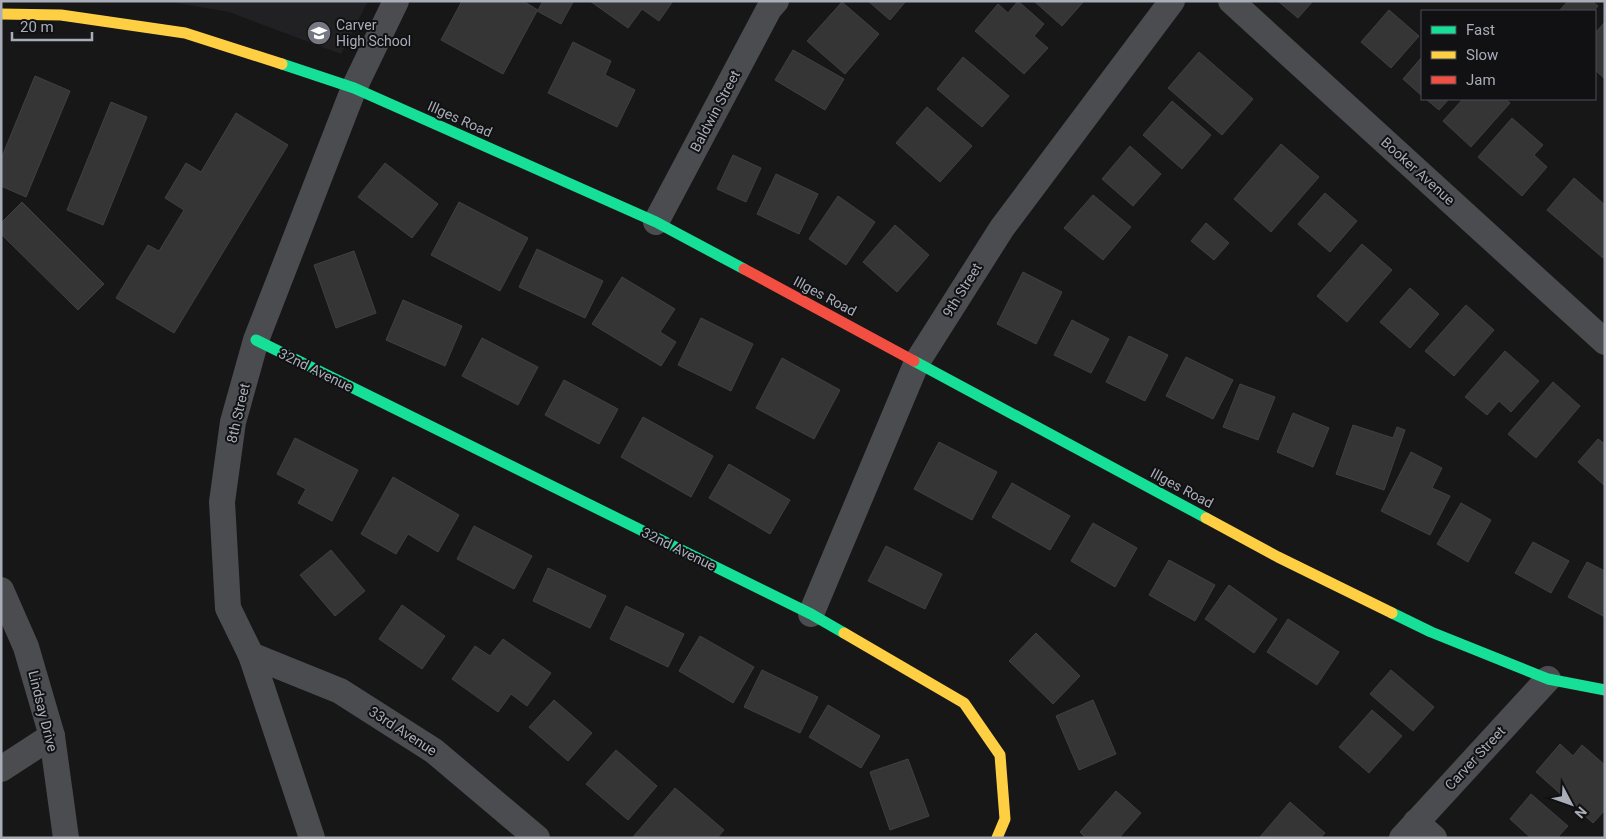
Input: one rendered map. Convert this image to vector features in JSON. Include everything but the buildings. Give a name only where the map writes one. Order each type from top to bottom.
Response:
[{"type":"street","name":"8th Street","points":[[312,838],[251,655],[228,608],[222,502],[233,422],[256,340],[354,88],[396,1]]},
{"type":"street","name":"Baldwin Street","points":[[656,222],[769,9],[776,1]]},
{"type":"street","name":"9th Street","points":[[811,614],[917,362],[1002,228],[1172,1]]},
{"type":"street","name":"Booker Avenue","points":[[1231,1],[1605,342]]},
{"type":"street","name":"Illges Road","points":[[1,14],[61,15],[185,33],[354,88],[656,222],[1278,557],[1431,632],[1548,679],[1605,690]]},
{"type":"street","name":"32nd Avenue","points":[[256,340],[811,614],[964,703],[1000,755],[1005,819],[997,838]]},
{"type":"street","name":"Lindsay Drive","points":[[1,590],[26,647],[52,736],[66,838]]},
{"type":"street","name":"33rd Avenue","points":[[251,655],[340,691],[372,711],[434,751],[537,838]]},
{"type":"street","name":"Carver Street","points":[[1417,833],[1548,679]]},
{"type":"street","points":[[1,769],[52,736]]},
{"type":"shaded area","name":"Carver High School","points":[[166,1],[368,1],[341,54],[229,12]]},
{"type":"traffic: fast","points":[[282,64],[354,88],[656,222],[744,269]]},
{"type":"traffic: fast","points":[[256,340],[811,614],[844,633]]},
{"type":"traffic: fast","points":[[914,361],[1206,518]]},
{"type":"traffic: fast","points":[[1392,613],[1431,632],[1548,679],[1605,690]]},
{"type":"traffic: slow","points":[[1,14],[61,15],[185,33],[282,64]]},
{"type":"traffic: slow","points":[[1206,518],[1278,557],[1392,613]]},
{"type":"traffic: slow","points":[[844,633],[964,703],[1000,755],[1005,819],[997,838]]},
{"type":"traffic: jam","points":[[744,269],[914,361]]},
{"type":"place","name":"Carver High School","points":[[319,33]]}]
